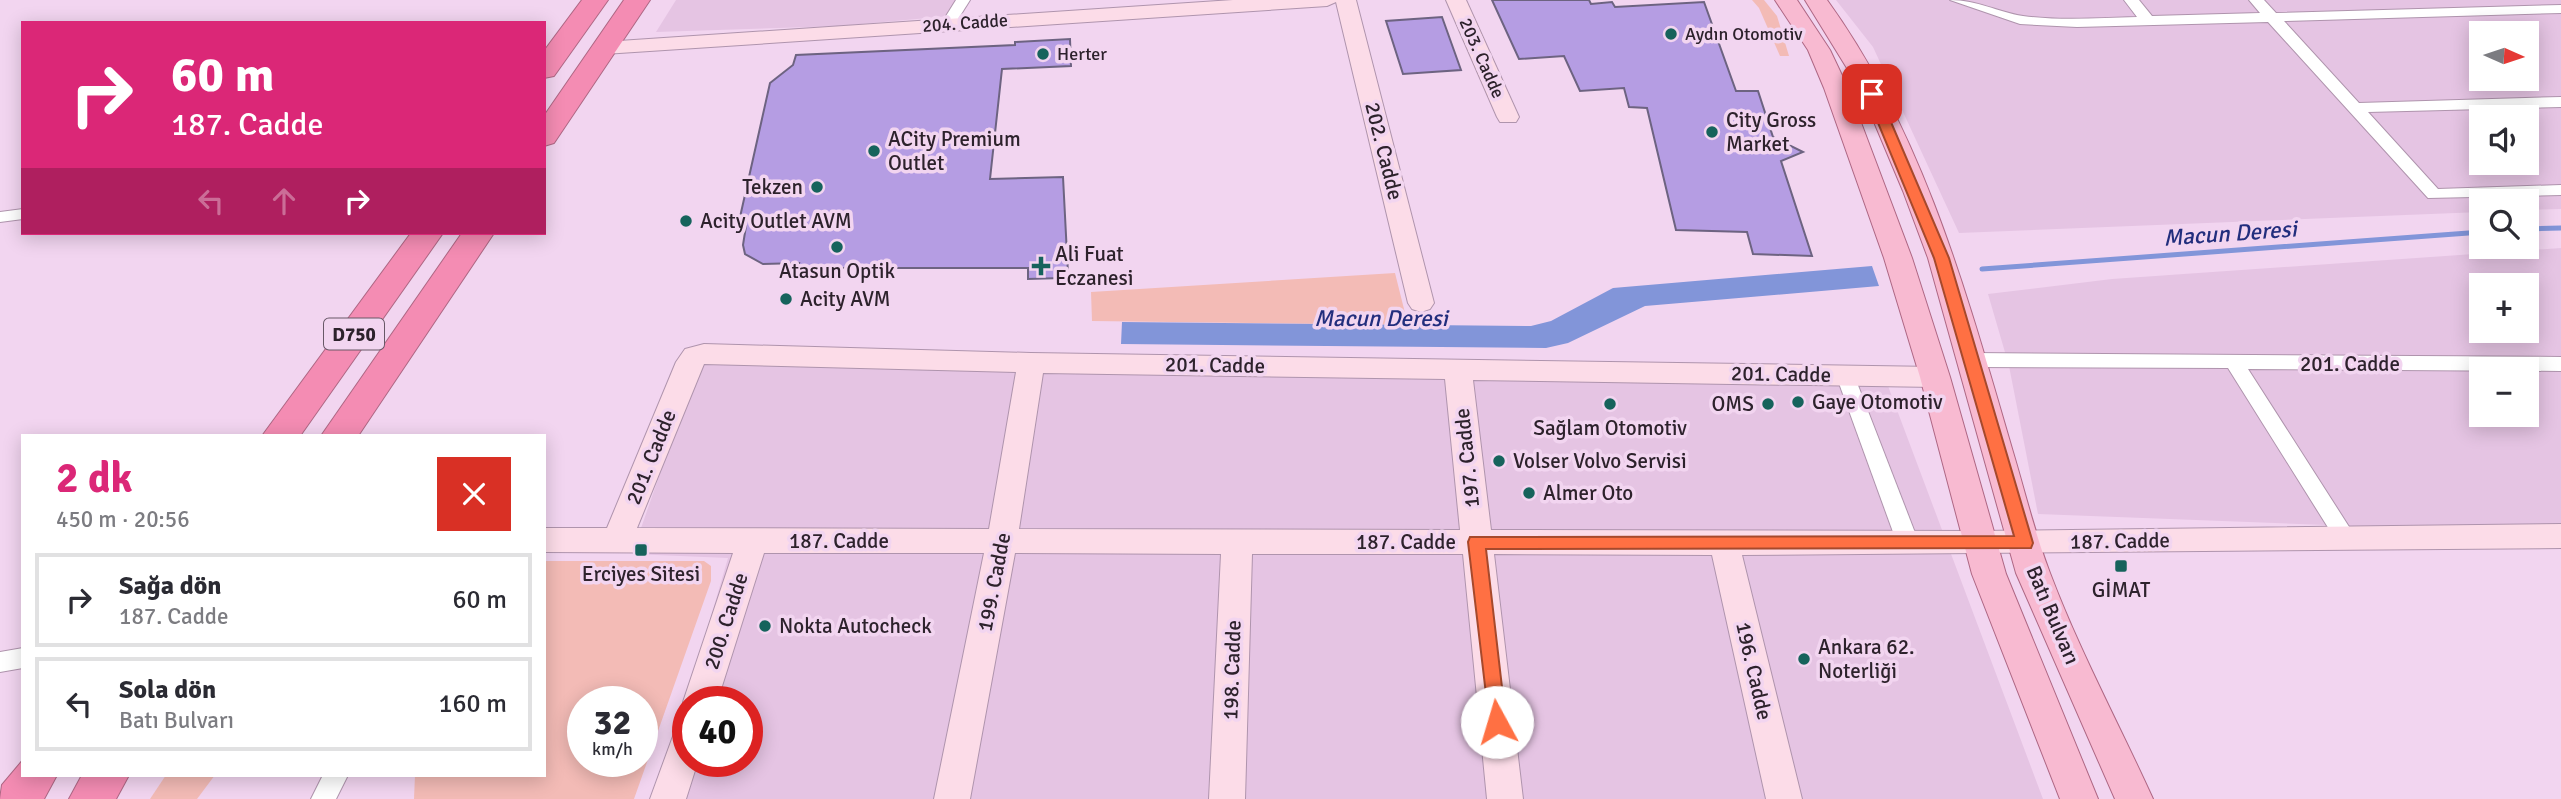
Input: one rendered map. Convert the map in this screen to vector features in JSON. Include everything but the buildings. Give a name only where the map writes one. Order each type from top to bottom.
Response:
[{"type":"highway","points":[[546,67],[595,0]]},
{"type":"highway","points":[[546,134],[637,0]]},
{"type":"highway","name":"D750","points":[[281,434],[426,235]]},
{"type":"highway","name":"D750","points":[[340,434],[477,235]]},
{"type":"highway","points":[[18,799],[34,777]]},
{"type":"highway","points":[[91,799],[106,777]]},
{"type":"main road","name":"Batı Bulvarı","points":[[1792,3],[1850,46],[1924,213],[1971,360],[2033,573],[2134,799]]},
{"type":"main road","name":"Batı Bulvarı","points":[[1792,3],[1819,50],[1836,89],[1898,258],[1935,377],[1989,574],[2079,799]]},
{"type":"street","points":[[948,24],[963,0]]},
{"type":"street","name":"204. Cadde","points":[[604,47],[1327,0]]},
{"type":"street","name":"202. Cadde","points":[[1346,0],[1421,303]]},
{"type":"street","name":"203. Cadde","points":[[1457,0],[1507,117]]},
{"type":"street","points":[[1957,0],[1983,10],[2036,22],[2149,22],[2270,16],[2561,9]]},
{"type":"street","points":[[2131,0],[2149,22]]},
{"type":"street","points":[[2256,0],[2434,194],[2561,190]]},
{"type":"street","points":[[2355,108],[2561,102]]},
{"type":"street","points":[[0,217],[21,214]]},
{"type":"street","name":"201. Cadde","points":[[617,540],[695,356],[1935,377]]},
{"type":"street","name":"201. Cadde","points":[[1971,360],[2235,364],[2561,364]]},
{"type":"street","name":"199. Cadde","points":[[952,799],[1002,541],[1031,363]]},
{"type":"street","points":[[2235,364],[2346,539]]},
{"type":"street","name":"197. Cadde","points":[[1458,368],[1505,799]]},
{"type":"street","points":[[1844,375],[1908,543]]},
{"type":"street","name":"187. Cadde","points":[[546,540],[2025,543],[2561,536]]},
{"type":"street","name":"200. Cadde","points":[[705,686],[752,541]]},
{"type":"street","name":"198. Cadde","points":[[1227,799],[1237,542]]},
{"type":"street","name":"196. Cadde","points":[[1724,542],[1784,799]]},
{"type":"street","points":[[0,662],[21,658]]},
{"type":"street","points":[[323,799],[335,777]]},
{"type":"street","points":[[668,799],[675,777]]},
{"type":"shaded area","points":[[676,0],[971,0],[961,15],[839,26],[656,32]]},
{"type":"shaded area","points":[[1752,0],[1764,0],[1777,16],[1789,56],[1780,56],[1759,8]]},
{"type":"shaded area","points":[[1836,0],[2561,0],[2561,209],[2539,210],[2539,189],[2469,189],[2469,212],[1959,233],[1873,47]]},
{"type":"shaded area","points":[[2561,248],[2561,534],[2038,514],[2009,366],[1988,294],[2112,279],[2469,254],[2469,259],[2539,259],[2539,250]]},
{"type":"shaded area","points":[[1395,273],[1408,325],[1092,321],[1091,292]]},
{"type":"shaded area","points":[[700,359],[1888,386],[2043,799],[658,799],[672,751],[672,777],[763,777],[763,686],[691,686],[728,558],[632,554]]},
{"type":"shaded area","points":[[546,561],[704,561],[711,566],[711,581],[658,731],[658,686],[567,686],[567,777],[642,777],[634,799],[414,799],[415,777],[546,777]]},
{"type":"shaded area","points":[[165,777],[214,777],[197,799],[150,799]]},
{"type":"water","points":[[1872,266],[1879,286],[1645,306],[1568,343],[1546,348],[1121,344],[1122,322],[1531,326],[1551,321],[1613,288]]},
{"type":"waterway","name":"Macun Deresi","points":[[2539,229],[2561,228]]},
{"type":"waterway","name":"Macun Deresi","points":[[1982,269],[2469,233]]},
{"type":"place","name":"Aydın Otomotiv","points":[[1671,34]]},
{"type":"place","name":"Herter","points":[[1043,54]]},
{"type":"place","name":"City Gross Market","points":[[1712,132]]},
{"type":"place","name":"ACity Premium Outlet","points":[[874,151]]},
{"type":"place","name":"Tekzen","points":[[817,187]]},
{"type":"place","name":"Acity Outlet AVM","points":[[686,221]]},
{"type":"place","name":"Atasun Optik","points":[[837,247]]},
{"type":"place","name":"Ali Fuat Eczanesi","points":[[1041,266]]},
{"type":"place","name":"Acity AVM","points":[[786,299]]},
{"type":"place","name":"Gaye Otomotiv","points":[[1798,402]]},
{"type":"place","name":"Sağlam Otomotiv","points":[[1610,404]]},
{"type":"place","name":"OMS","points":[[1768,404]]},
{"type":"place","name":"Volser Volvo Servisi","points":[[1499,461]]},
{"type":"place","name":"Almer Oto","points":[[1529,493]]},
{"type":"place","name":"Erciyes Sitesi","points":[[641,550]]},
{"type":"place","name":"GİMAT","points":[[2121,566]]},
{"type":"place","name":"Nokta Autocheck","points":[[765,626]]},
{"type":"place","name":"Ankara 62. Noterliği","points":[[1804,659]]},
{"type":"route","points":[[1497,722],[1477,542],[2025,543],[1941,258],[1872,94]]}]
